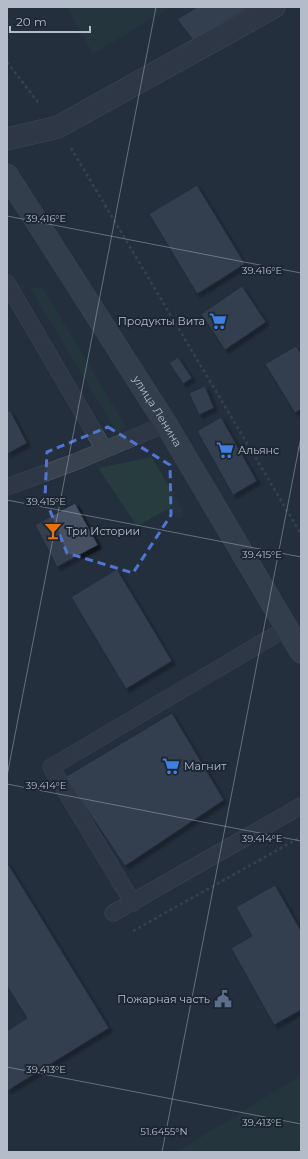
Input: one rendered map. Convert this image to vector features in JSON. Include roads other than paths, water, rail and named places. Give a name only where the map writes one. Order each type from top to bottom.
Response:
[{"type":"main road","name":"улица Ленина","points":[[7,175],[166,424],[301,652]]},
{"type":"street","points":[[7,139],[58,127],[274,7]]},
{"type":"lane","points":[[7,282],[104,449]]},
{"type":"lane","points":[[7,487],[166,424]]},
{"type":"lane","points":[[133,902],[51,767],[287,628]]},
{"type":"lane","points":[[113,913],[301,806]]},
{"type":"place","name":"Продукты Вита","points":[[218,321]]},
{"type":"place","name":"Альянс","points":[[225,450]]},
{"type":"place","name":"Три Истории","points":[[53,531]]},
{"type":"place","name":"Магнит","points":[[171,766]]},
{"type":"place","name":"Пожарная часть","points":[[223,999]]}]
